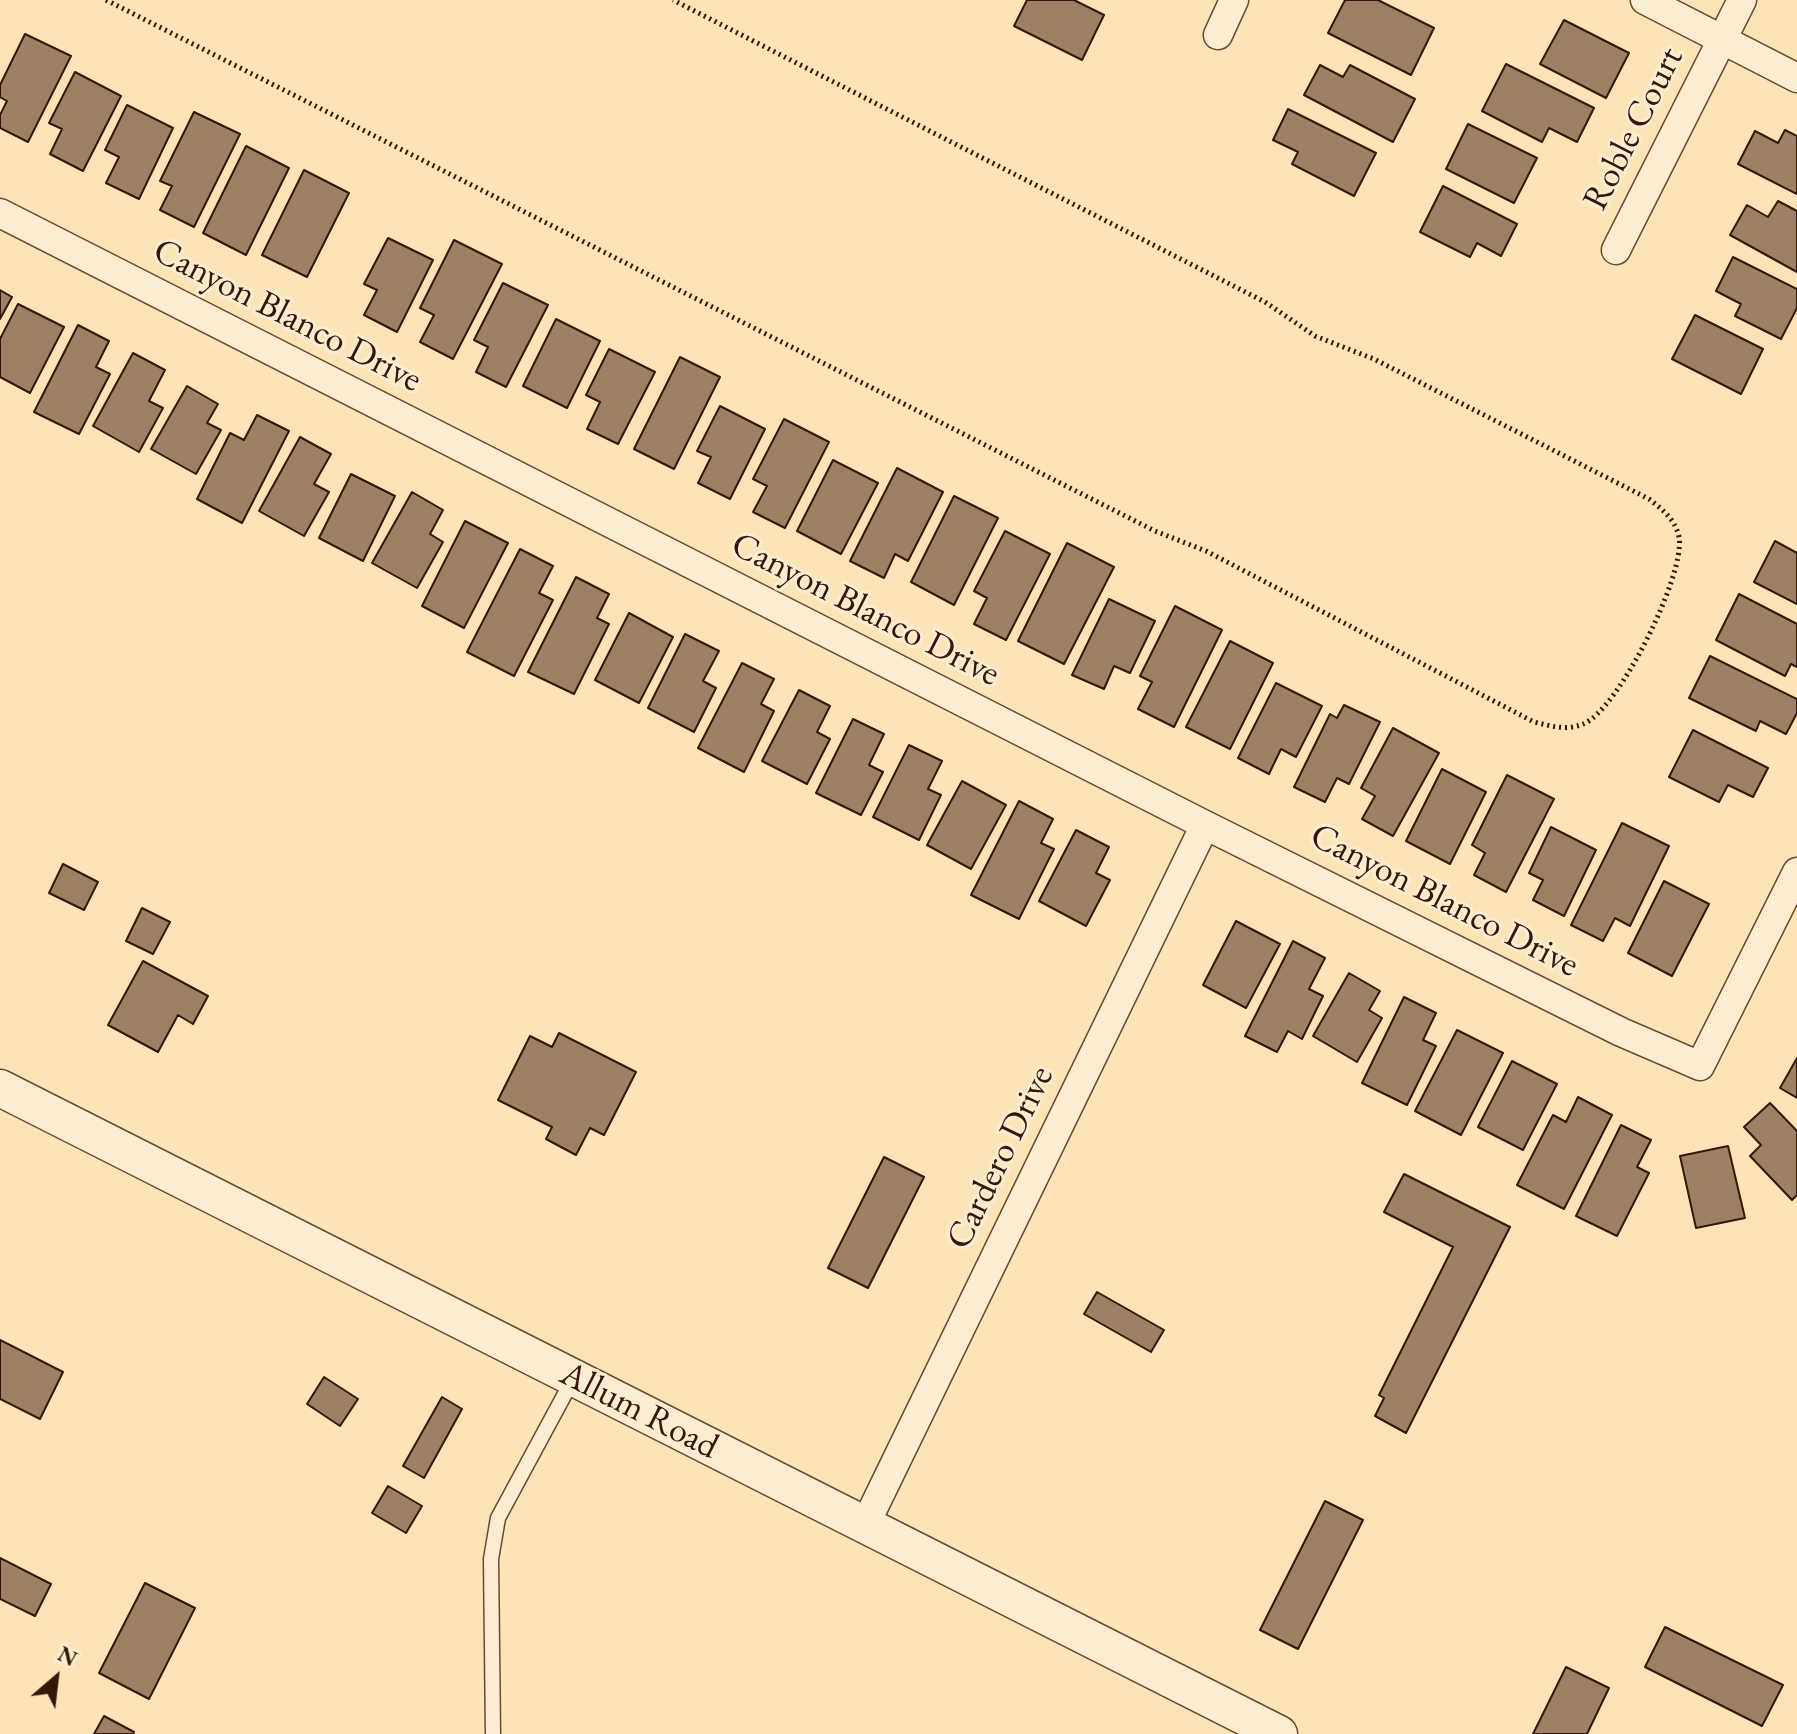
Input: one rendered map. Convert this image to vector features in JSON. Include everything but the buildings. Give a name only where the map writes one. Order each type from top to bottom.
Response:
[{"type":"street","points":[[1218,35],[1234,0]]},
{"type":"street","points":[[1645,0],[1797,78]]},
{"type":"street","name":"Roble Court","points":[[1616,250],[1742,0]]},
{"type":"street","name":"Canyon Blanco Drive","points":[[0,213],[1205,825],[1621,1032],[1700,1066],[1797,872]]},
{"type":"street","name":"Cardero Drive","points":[[865,1525],[1205,825]]},
{"type":"street","name":"Allum Road","points":[[0,1088],[1279,1734]]},
{"type":"lane","points":[[493,1734],[491,1559],[498,1518],[574,1378]]},
{"type":"path","points":[[106,0],[1155,531],[1206,551],[1534,722],[1561,729],[1584,724],[1604,710],[1668,595],[1679,561],[1679,537],[1669,515],[1649,499],[1374,359],[1315,336],[1265,302],[673,0]]}]
